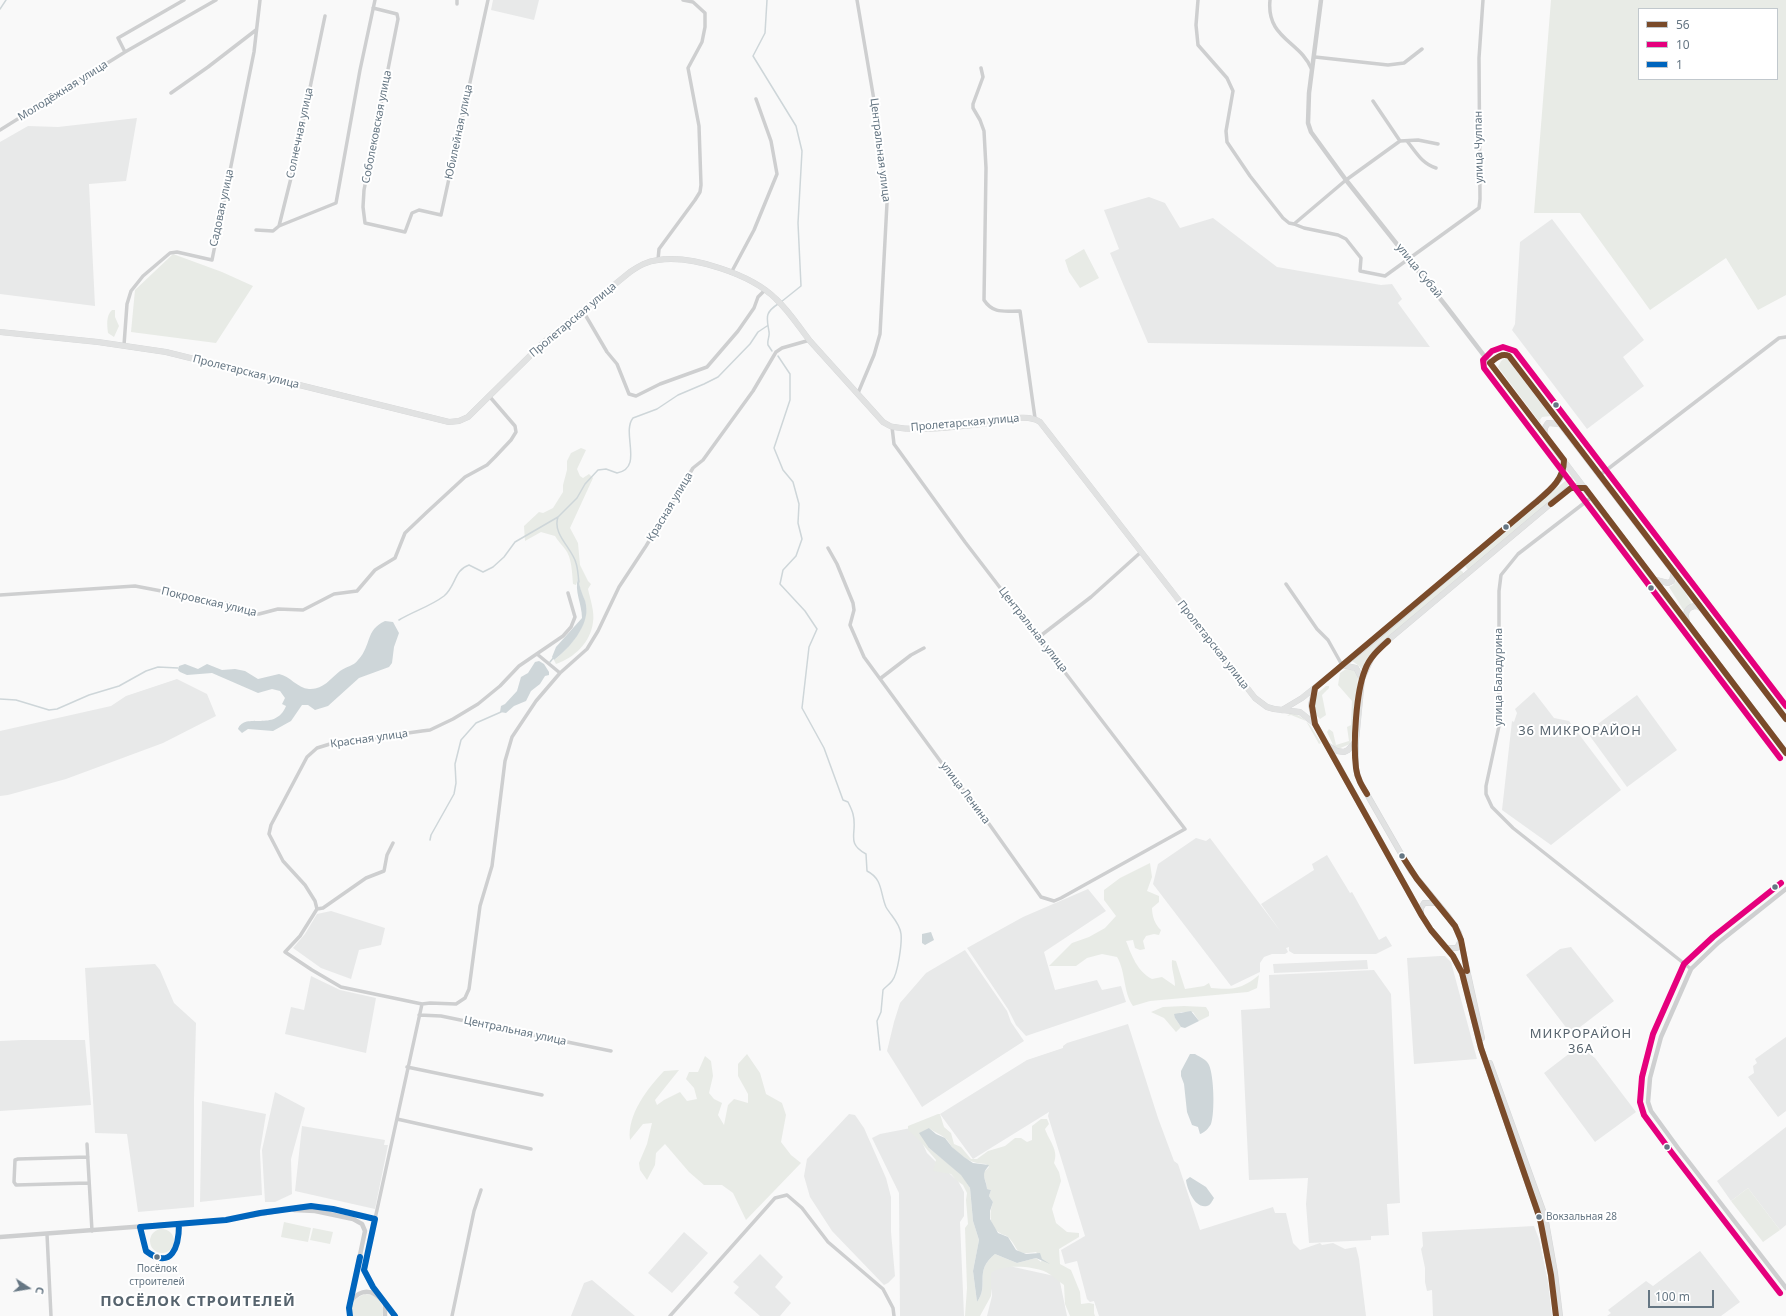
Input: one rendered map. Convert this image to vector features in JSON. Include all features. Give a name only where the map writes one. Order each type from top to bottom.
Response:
[{"type":"main road","name":"Пролетарская улица","points":[[0,332],[124,345],[166,352],[448,422],[459,421],[468,417],[490,397],[544,342],[630,272],[645,262],[678,259],[731,273],[765,290],[776,299],[810,340],[883,422],[892,427],[923,428],[1034,418],[1040,422],[1255,698],[1267,707],[1300,712],[1315,724]]},
{"type":"main road","points":[[1786,719],[1600,474],[1560,424],[1548,423],[1545,427],[1545,435],[1786,753]]},
{"type":"main road","points":[[1281,710],[1302,698],[1315,688],[1552,488],[1563,475],[1564,460]]},
{"type":"main road","points":[[1560,1316],[1555,1273],[1545,1216],[1483,1044],[1461,940],[1455,926],[1411,871],[1360,782],[1356,770],[1356,741],[1362,679],[1372,657],[1380,647],[1567,490],[1576,486],[1585,488]]},
{"type":"main road","points":[[1457,568],[1464,570],[1465,577]]},
{"type":"main road","points":[[1656,580],[1668,583],[1672,580],[1674,572]]},
{"type":"main road","points":[[1687,623],[1686,615],[1690,608],[1697,606],[1703,610]]},
{"type":"main road","points":[[1342,665],[1356,668],[1362,679]]},
{"type":"main road","points":[[1315,688],[1311,705],[1315,724],[1422,916],[1458,963],[1462,973],[1481,1048],[1540,1218],[1551,1275],[1556,1316]]},
{"type":"main road","points":[[1327,744],[1337,751],[1344,752],[1351,748],[1356,741]]},
{"type":"main road","points":[[1422,916],[1421,908],[1424,902],[1436,903]]},
{"type":"main road","points":[[1447,948],[1457,948],[1461,940]]},
{"type":"street","points":[[125,52],[118,38],[184,0]]},
{"type":"street","name":"Молодёжная улица","points":[[0,130],[125,52],[216,0]]},
{"type":"street","points":[[171,93],[256,30],[260,0]]},
{"type":"street","points":[[256,230],[273,230],[279,226],[336,203],[375,0]]},
{"type":"street","name":"Юбилейная улица","points":[[405,232],[412,213],[419,210],[441,215],[488,0]]},
{"type":"street","points":[[658,260],[659,249],[695,200],[700,192],[701,185],[699,126],[688,68],[702,42],[706,27],[705,13],[693,2],[683,0]]},
{"type":"street","name":"Центральная улица","points":[[857,0],[874,100],[887,203],[880,334],[874,355],[858,394]]},
{"type":"street","points":[[1198,0],[1196,25],[1198,45],[1227,78],[1233,91],[1226,131],[1227,142],[1250,176],[1283,218],[1289,223],[1304,228],[1338,235],[1346,239],[1360,258],[1360,271],[1385,276],[1409,260]]},
{"type":"street","points":[[1270,0],[1269,14],[1271,22],[1291,45],[1308,61],[1312,71]]},
{"type":"street","name":"улица Субай","points":[[1321,0],[1315,57],[1309,93],[1308,123],[1311,132],[1346,180],[1545,435]]},
{"type":"street","name":"улица Чулпан","points":[[1409,260],[1474,213],[1480,206],[1479,58],[1483,0]]},
{"type":"street","name":"Соболековская улица","points":[[373,8],[397,14],[398,19],[364,190],[363,207],[365,223],[405,232]]},
{"type":"street","name":"Солнечная улица","points":[[279,226],[292,174],[325,16]]},
{"type":"street","name":"Садовая улица","points":[[124,345],[127,304],[131,291],[142,276],[170,253],[177,252],[212,260],[254,52],[256,30]]},
{"type":"street","points":[[1315,57],[1377,64],[1404,63],[1422,49]]},
{"type":"street","name":"Пролетарская улица","points":[[981,68],[983,77],[973,108],[984,131],[986,168],[984,300],[989,308],[999,311],[1020,311],[1034,418]]},
{"type":"street","points":[[731,273],[754,230],[776,174],[771,141],[756,99]]},
{"type":"street","points":[[1373,101],[1400,141]]},
{"type":"street","points":[[1294,224],[1346,180],[1400,141],[1418,140],[1438,144]]},
{"type":"street","points":[[1407,141],[1428,166],[1436,168]]},
{"type":"street","points":[[583,311],[607,352],[617,364],[628,394],[636,396],[660,384],[706,367],[738,331],[754,308],[758,297],[765,290]]},
{"type":"street","points":[[1600,474],[1780,338],[1786,337]]},
{"type":"street","name":"Красная улица","points":[[472,961],[480,906],[492,866],[505,762],[512,737],[536,702],[560,673],[587,649],[598,631],[619,587],[646,546],[693,468],[708,454],[753,390],[776,352],[782,348],[810,340]]},
{"type":"street","points":[[1490,364],[1501,354],[1509,356],[1560,424]]},
{"type":"street","name":"Покровская улица","points":[[0,595],[135,586],[180,593],[216,603],[230,604],[254,614],[260,614],[278,609],[303,610],[334,594],[357,591],[375,570],[395,558],[405,533],[465,477],[487,465],[511,440],[516,432],[515,426],[490,397]]},
{"type":"street","name":"Центральная улица","points":[[892,427],[894,444],[965,542],[1185,829],[1094,881],[1054,901]]},
{"type":"street","name":"улица Баладурина","points":[[1592,497],[1518,554],[1501,575],[1499,592],[1499,726],[1487,778],[1486,794],[1492,807],[1513,828],[1691,969]]},
{"type":"street","name":"улица Ленина","points":[[828,548],[837,564],[853,603],[854,610],[850,625],[864,657],[881,678],[941,762],[977,807],[1041,897],[1054,901]]},
{"type":"street","points":[[1039,637],[1091,597],[1141,552]]},
{"type":"street","points":[[1286,584],[1317,628],[1328,640],[1342,665]]},
{"type":"street","name":"Красная улица","points":[[317,909],[315,901],[305,885],[284,861],[269,834],[273,819],[307,756],[317,748],[330,744],[430,730],[453,719],[478,704],[500,686],[520,666],[550,646],[570,627],[575,617],[568,593]]},
{"type":"street","points":[[881,678],[911,655],[924,648]]},
{"type":"street","points":[[537,654],[560,673]]},
{"type":"street","points":[[317,909],[323,908],[366,878],[384,872],[384,863],[393,843]]},
{"type":"street","points":[[1786,888],[1718,942],[1691,969],[1661,1037],[1650,1078],[1648,1104],[1675,1143],[1786,1288]]},
{"type":"street","name":"Центральная улица","points":[[317,909],[300,936],[285,952],[341,987],[422,1004],[456,1004],[465,998],[469,989],[472,961]]},
{"type":"street","points":[[395,1316],[376,1294],[364,1271],[407,1067],[422,1004]]},
{"type":"street","name":"Центральная улица","points":[[419,1014],[441,1016],[611,1052]]},
{"type":"street","points":[[407,1067],[542,1095]]},
{"type":"street","points":[[397,1119],[530,1149]]},
{"type":"street","points":[[87,1144],[88,1183],[92,1231]]},
{"type":"street","points":[[88,1157],[14,1160],[14,1182],[16,1185],[88,1183]]},
{"type":"street","points":[[452,1316],[474,1211],[481,1190]]},
{"type":"street","points":[[670,1316],[775,1198],[787,1194],[802,1208],[828,1242],[883,1289],[893,1308],[894,1316]]},
{"type":"street","points":[[0,1237],[226,1220],[311,1206],[334,1209],[375,1219]]},
{"type":"street","points":[[289,1210],[338,1215],[353,1219],[362,1224],[364,1239],[352,1290],[349,1315]]},
{"type":"street","points":[[47,1234],[51,1316]]},
{"type":"street","points":[[351,1301],[362,1293],[376,1294]]},
{"type":"street","points":[[385,1305],[385,1316]]},
{"type":"shaded area","points":[[493,0],[539,0],[534,20],[491,10]]},
{"type":"shaded area","points":[[1551,0],[1786,0],[1786,295],[1758,310],[1726,258],[1650,310],[1580,213],[1534,213]]},
{"type":"shaded area","points":[[137,118],[126,181],[89,184],[95,306],[0,294],[0,142],[28,126],[58,127]]},
{"type":"shaded area","points":[[1149,197],[1165,203],[1180,228],[1213,218],[1277,267],[1381,285],[1392,284],[1402,299],[1398,303],[1430,347],[1148,343],[1110,253],[1119,249],[1104,210]]},
{"type":"shaded area","points":[[1552,219],[1644,340],[1623,357],[1644,386],[1587,429],[1512,330],[1515,324],[1520,242]]},
{"type":"shaded area","points":[[1084,249],[1099,278],[1080,288],[1069,272],[1065,260]]},
{"type":"shaded area","points":[[173,254],[222,272],[253,286],[216,343],[131,332],[135,290]]},
{"type":"shaded area","points":[[112,310],[115,310],[115,317],[119,326],[114,337],[108,333],[107,326],[107,320]]},
{"type":"shaded area","points":[[1504,359],[1510,360],[1551,416],[1542,417],[1540,420],[1541,424],[1498,367]]},
{"type":"shaded area","points":[[581,448],[586,450],[577,469],[580,476],[583,478],[589,474],[593,478],[570,528],[578,543],[580,565],[591,584],[588,589],[593,614],[592,629],[585,642],[575,653],[569,658],[556,664],[554,660],[560,656],[581,629],[586,613],[586,604],[578,579],[576,585],[573,584],[569,556],[555,536],[541,532],[525,541],[524,526],[539,512],[543,513],[553,508],[563,492],[567,461],[571,453]]},
{"type":"shaded area","points":[[1571,476],[1573,478],[1571,483],[1469,571],[1465,566]]},
{"type":"shaded area","points":[[1460,570],[1463,572],[1463,575],[1392,636],[1363,671],[1351,660]]},
{"type":"shaded area","points":[[578,578],[586,604],[585,620],[582,628],[572,643],[554,660],[552,657],[556,647],[582,618],[577,588]]},
{"type":"shaded area","points":[[1677,579],[1692,604],[1684,611],[1669,587],[1673,585]]},
{"type":"shaded area","points":[[385,621],[393,622],[399,633],[394,647],[392,663],[389,667],[359,678],[328,706],[315,710],[308,705],[302,705],[291,721],[273,731],[248,729],[242,733],[238,729],[242,724],[247,722],[268,720],[281,714],[286,706],[282,704],[285,698],[280,691],[272,689],[258,693],[212,673],[187,675],[178,670],[179,666],[185,664],[198,669],[207,664],[222,670],[235,669],[245,671],[258,679],[279,674],[287,677],[301,687],[314,689],[322,686],[344,668],[356,662],[365,649],[371,633]]},
{"type":"shaded area","points":[[539,661],[544,664],[549,672],[549,675],[545,676],[540,684],[531,691],[526,701],[514,706],[506,713],[500,712],[501,706],[505,704],[517,691],[521,677],[528,673],[535,662]]},
{"type":"shaded area","points":[[1346,669],[1353,670],[1358,676],[1354,728],[1350,744],[1338,749],[1334,747],[1327,732],[1329,729],[1333,732],[1336,745],[1349,741],[1347,727],[1351,725],[1352,701],[1338,685],[1340,673]]},
{"type":"shaded area","points":[[177,679],[207,694],[216,716],[163,743],[66,779],[0,796],[0,731],[111,706],[126,696]]},
{"type":"shaded area","points":[[1326,686],[1329,686],[1329,688],[1322,695],[1326,715],[1320,719],[1316,715],[1314,701],[1317,694]]},
{"type":"shaded area","points":[[1534,692],[1554,718],[1569,721],[1621,790],[1551,845],[1502,810],[1512,721],[1514,722],[1517,713],[1515,709]]},
{"type":"shaded area","points":[[1637,695],[1677,750],[1627,787],[1587,732]]},
{"type":"shaded area","points":[[1291,713],[1306,721],[1291,715],[1287,716]]},
{"type":"shaded area","points":[[1306,721],[1312,729],[1321,743],[1319,744]]},
{"type":"shaded area","points":[[1196,838],[1206,841],[1210,838],[1281,932],[1261,904],[1314,870],[1312,864],[1327,855],[1350,893],[1352,892],[1379,940],[1386,936],[1392,946],[1376,954],[1294,954],[1289,951],[1289,947],[1286,948],[1288,952],[1285,954],[1272,954],[1264,957],[1260,963],[1260,972],[1231,986],[1153,884],[1158,864]]},
{"type":"shaded area","points":[[1150,863],[1152,877],[1147,891],[1159,896],[1159,902],[1152,908],[1152,911],[1153,917],[1161,930],[1159,935],[1154,934],[1146,936],[1143,941],[1145,949],[1140,950],[1135,948],[1133,940],[1126,941],[1130,952],[1142,972],[1152,979],[1162,977],[1175,986],[1172,960],[1176,961],[1185,989],[1204,986],[1209,983],[1211,988],[1237,988],[1253,980],[1259,975],[1257,988],[1248,992],[1150,1001],[1133,1006],[1128,995],[1122,969],[1117,957],[1102,954],[1087,958],[1076,966],[1049,966],[1072,943],[1089,937],[1105,928],[1116,916],[1104,900],[1104,890],[1120,878]]},
{"type":"shaded area","points":[[1088,889],[1106,911],[1044,952],[1055,990],[1097,980],[1102,990],[1121,986],[1126,1002],[1026,1036],[1016,1025],[1008,1009],[967,948],[1023,917]]},
{"type":"shaded area","points":[[331,911],[385,928],[381,945],[359,950],[351,979],[321,968],[293,948],[305,934],[317,914]]},
{"type":"shaded area","points":[[931,932],[934,940],[925,945],[922,943],[922,934]]},
{"type":"shaded area","points":[[1571,947],[1614,1001],[1571,1034],[1526,975],[1560,949]]},
{"type":"shaded area","points":[[965,950],[1007,1011],[1011,1022],[1024,1041],[922,1107],[887,1051],[894,1022],[900,1003],[926,973]]},
{"type":"shaded area","points":[[1445,956],[1451,962],[1477,1059],[1414,1064],[1407,958]]},
{"type":"shaded area","points":[[1367,960],[1368,969],[1274,973],[1273,964]]},
{"type":"shaded area","points":[[155,964],[160,970],[174,1003],[196,1023],[194,1207],[138,1212],[127,1134],[95,1133],[85,968]]},
{"type":"shaded area","points":[[1374,970],[1391,994],[1400,1203],[1387,1204],[1389,1235],[1371,1236],[1371,1240],[1309,1243],[1306,1204],[1308,1178],[1249,1180],[1241,1010],[1270,1008],[1269,975]]},
{"type":"shaded area","points":[[311,976],[340,990],[376,998],[366,1053],[285,1034],[291,1007],[304,1010]]},
{"type":"shaded area","points":[[1163,1007],[1206,1007],[1209,1012],[1209,1016],[1199,1021],[1193,1012],[1181,1012],[1175,1018],[1181,1027],[1176,1032],[1164,1018],[1151,1012]]},
{"type":"shaded area","points":[[1191,1011],[1199,1021],[1185,1028],[1181,1027],[1174,1014]]},
{"type":"shaded area","points":[[1128,1024],[1158,1118],[1174,1161],[1178,1164],[1200,1230],[1273,1207],[1275,1213],[1286,1213],[1293,1243],[1300,1250],[1320,1243],[1322,1245],[1333,1243],[1345,1249],[1356,1247],[1359,1259],[1366,1316],[1099,1316],[1094,1301],[1090,1302],[1087,1299],[1077,1261],[1065,1264],[1061,1250],[1085,1236],[1048,1116],[1049,1112],[973,1159],[940,1114],[1027,1060],[1063,1048],[1063,1046],[1067,1043]]},
{"type":"shaded area","points":[[1786,1037],[1786,1111],[1778,1117],[1748,1077],[1754,1073],[1753,1066],[1757,1063],[1755,1059]]},
{"type":"shaded area","points":[[85,1040],[91,1105],[0,1111],[0,1041]]},
{"type":"shaded area","points":[[1579,1046],[1595,1058],[1636,1112],[1595,1142],[1544,1073]]},
{"type":"shaded area","points":[[747,1054],[760,1073],[766,1094],[782,1103],[786,1115],[781,1142],[791,1155],[801,1163],[746,1220],[733,1193],[722,1185],[704,1185],[689,1172],[665,1144],[656,1153],[655,1165],[647,1180],[640,1170],[639,1163],[647,1144],[652,1123],[643,1124],[630,1140],[630,1130],[635,1111],[645,1093],[664,1071],[679,1070],[655,1100],[657,1105],[680,1092],[687,1101],[697,1099],[694,1088],[686,1079],[689,1072],[698,1072],[705,1056],[711,1061],[713,1076],[709,1093],[714,1099],[722,1103],[718,1115],[724,1125],[728,1105],[734,1099],[748,1103],[748,1094],[738,1076],[738,1064]]},
{"type":"shaded area","points":[[1190,1054],[1195,1054],[1207,1062],[1211,1070],[1212,1077],[1213,1103],[1211,1124],[1200,1134],[1198,1127],[1192,1125],[1187,1112],[1184,1084],[1181,1076],[1181,1071]]},
{"type":"shaded area","points":[[275,1092],[305,1108],[291,1159],[292,1194],[275,1202],[265,1202],[262,1150]]},
{"type":"shaded area","points":[[202,1101],[266,1114],[260,1151],[262,1195],[200,1202]]},
{"type":"shaded area","points":[[849,1114],[855,1115],[864,1128],[886,1178],[891,1197],[891,1232],[895,1276],[884,1285],[832,1231],[810,1197],[804,1176],[807,1159]]},
{"type":"shaded area","points":[[940,1114],[944,1127],[951,1133],[954,1144],[961,1147],[971,1159],[977,1159],[988,1151],[1005,1146],[1015,1138],[1021,1138],[1027,1142],[1032,1140],[1032,1126],[1041,1119],[1047,1119],[1049,1124],[1045,1129],[1054,1150],[1054,1163],[1059,1172],[1061,1181],[1052,1209],[1056,1223],[1067,1232],[1079,1233],[1079,1237],[1059,1249],[1060,1264],[1071,1270],[1080,1292],[1081,1304],[1094,1304],[1095,1316],[1070,1316],[1065,1304],[1064,1285],[1046,1272],[1026,1267],[1010,1267],[991,1273],[991,1296],[980,1316],[965,1316],[967,1288],[965,1228],[968,1224],[966,1200],[967,1193],[963,1185],[951,1174],[933,1171],[936,1160],[919,1140],[908,1130],[908,1126]],"holes":[[[929,1128],[946,1139],[964,1158],[976,1163],[986,1164],[989,1167],[984,1174],[987,1189],[991,1190],[989,1196],[993,1202],[991,1219],[994,1227],[1001,1234],[1008,1237],[1020,1252],[1036,1252],[1042,1259],[1041,1262],[1036,1258],[1017,1263],[995,1254],[988,1260],[983,1272],[981,1296],[977,1302],[973,1271],[979,1240],[973,1221],[970,1188],[962,1175],[929,1148]]]},
{"type":"shaded area","points":[[302,1126],[385,1140],[384,1145],[388,1145],[375,1209],[295,1191]]},
{"type":"shaded area","points":[[1786,1127],[1786,1225],[1780,1230],[1748,1188],[1731,1201],[1717,1181]]},
{"type":"shaded area","points":[[911,1128],[921,1140],[927,1153],[958,1181],[964,1192],[964,1216],[960,1222],[964,1316],[900,1316],[899,1193],[872,1138],[880,1134]]},
{"type":"shaded area","points":[[929,1128],[936,1134],[945,1138],[952,1147],[973,1163],[989,1165],[985,1170],[984,1177],[987,1189],[991,1190],[989,1196],[993,1202],[990,1211],[990,1219],[998,1233],[1008,1237],[1016,1250],[1026,1254],[1040,1253],[1042,1259],[1050,1264],[1036,1258],[1017,1263],[995,1254],[988,1260],[983,1272],[981,1296],[977,1302],[973,1271],[979,1240],[973,1221],[970,1188],[961,1175],[929,1148],[919,1133]]},
{"type":"shaded area","points":[[1190,1177],[1206,1187],[1214,1198],[1210,1205],[1203,1206],[1192,1198],[1186,1180]]},
{"type":"shaded area","points":[[1748,1188],[1780,1230],[1763,1242],[1731,1201]]},
{"type":"shaded area","points":[[284,1222],[311,1228],[308,1242],[281,1237]]},
{"type":"shaded area","points":[[1534,1226],[1539,1239],[1548,1282],[1552,1316],[1433,1316],[1432,1290],[1427,1291],[1425,1282],[1425,1268],[1421,1249],[1423,1246],[1422,1232]]},
{"type":"shaded area","points":[[313,1228],[333,1232],[330,1244],[310,1240]]},
{"type":"shaded area","points":[[162,1229],[167,1230],[173,1236],[173,1246],[167,1252],[162,1253],[157,1252],[151,1246],[150,1241],[151,1236],[157,1230]]},
{"type":"shaded area","points":[[684,1232],[708,1253],[672,1293],[648,1273]]},
{"type":"shaded area","points":[[1700,1251],[1740,1302],[1721,1316],[1607,1316],[1611,1313],[1608,1310],[1646,1281],[1653,1286]]},
{"type":"shaded area","points":[[760,1254],[783,1277],[775,1287],[791,1303],[780,1316],[760,1316],[734,1293],[739,1287],[733,1282]]},
{"type":"shaded area","points":[[1000,1264],[1059,1277],[1067,1316],[987,1316],[992,1296],[989,1273]]},
{"type":"shaded area","points":[[592,1280],[635,1316],[571,1316],[584,1283]]},
{"type":"shaded area","points":[[365,1294],[374,1296],[380,1300],[383,1311],[382,1316],[352,1316],[352,1305],[358,1298]]},
{"type":"waterway","points":[[0,9],[6,0]]},
{"type":"waterway","points":[[767,0],[765,33],[753,56],[796,126],[802,151],[798,223],[801,286],[781,302]]},
{"type":"waterway","points":[[772,351],[768,345],[768,313],[778,304]]},
{"type":"waterway","points":[[399,620],[434,603],[444,596],[451,588],[458,574],[464,567],[469,565],[483,572],[493,567],[504,557],[515,542],[558,517],[577,498],[585,484],[598,470],[606,469],[617,473],[625,470],[631,457],[629,432],[630,424],[633,418],[657,409],[678,395],[718,377],[750,344],[758,332],[767,326]]},
{"type":"waterway","points":[[778,356],[790,374],[790,400],[774,448],[783,470],[793,482],[799,504],[798,523],[802,539],[796,556],[783,570],[780,584],[805,611],[817,629],[809,647],[802,708],[824,748],[843,800],[848,802],[852,810],[854,821],[854,842],[856,846],[866,854],[867,871],[876,878],[886,907],[897,923],[901,934],[898,965],[892,981],[883,990],[881,1012],[877,1021],[880,1050]]},
{"type":"waterway","points":[[558,517],[558,529],[563,541],[574,557],[579,582]]},
{"type":"waterway","points":[[550,662],[554,657]]},
{"type":"waterway","points":[[0,699],[16,700],[49,710],[57,709],[89,695],[119,686],[146,671],[158,667],[178,668]]},
{"type":"waterway","points":[[430,840],[431,835],[454,794],[456,783],[455,764],[461,740],[476,723],[501,712]]},
{"type":"transit line","name":"10","points":[[1780,758],[1484,368],[1483,360],[1492,351],[1503,347],[1515,351],[1786,706]]},
{"type":"transit line","name":"56","points":[[1556,1316],[1551,1275],[1540,1219],[1481,1048],[1462,973],[1453,956],[1431,930],[1422,916],[1315,724],[1312,706],[1315,688],[1540,499],[1559,479],[1564,460],[1490,363],[1492,361],[1501,356],[1509,356],[1786,719]]},
{"type":"transit line","name":"56","points":[[1551,504],[1571,488],[1585,488],[1786,753]]},
{"type":"transit line","name":"56","points":[[1367,794],[1359,779],[1356,768],[1355,732],[1357,704],[1359,691],[1367,666],[1375,654],[1388,641]]},
{"type":"transit line","name":"56","points":[[1402,856],[1417,879],[1455,926],[1461,940],[1467,971]]},
{"type":"transit line","name":"10","points":[[1780,1293],[1644,1115],[1640,1102],[1642,1077],[1653,1034],[1684,964],[1713,937],[1781,883]]},
{"type":"transit line","name":"1","points":[[179,1224],[178,1240],[172,1253],[168,1257],[162,1258],[146,1251],[140,1227],[226,1220],[260,1213],[311,1206],[333,1209],[375,1219],[364,1270],[373,1287],[395,1316]]},
{"type":"transit line","name":"1","points":[[350,1316],[349,1308],[360,1257]]},
{"type":"place","name":"Вокзальная 28","points":[[1539,1217]]},
{"type":"place","name":"Посёлок строителей","points":[[157,1257]]},
{"type":"district","name":"36 МИКРОРАЙОН","points":[[1580,731]]},
{"type":"district","name":"МИКРОРАЙОН 36А","points":[[1581,1042]]},
{"type":"district","name":"ПОСЁЛОК СТРОИТЕЛЕЙ","points":[[198,1302]]}]
